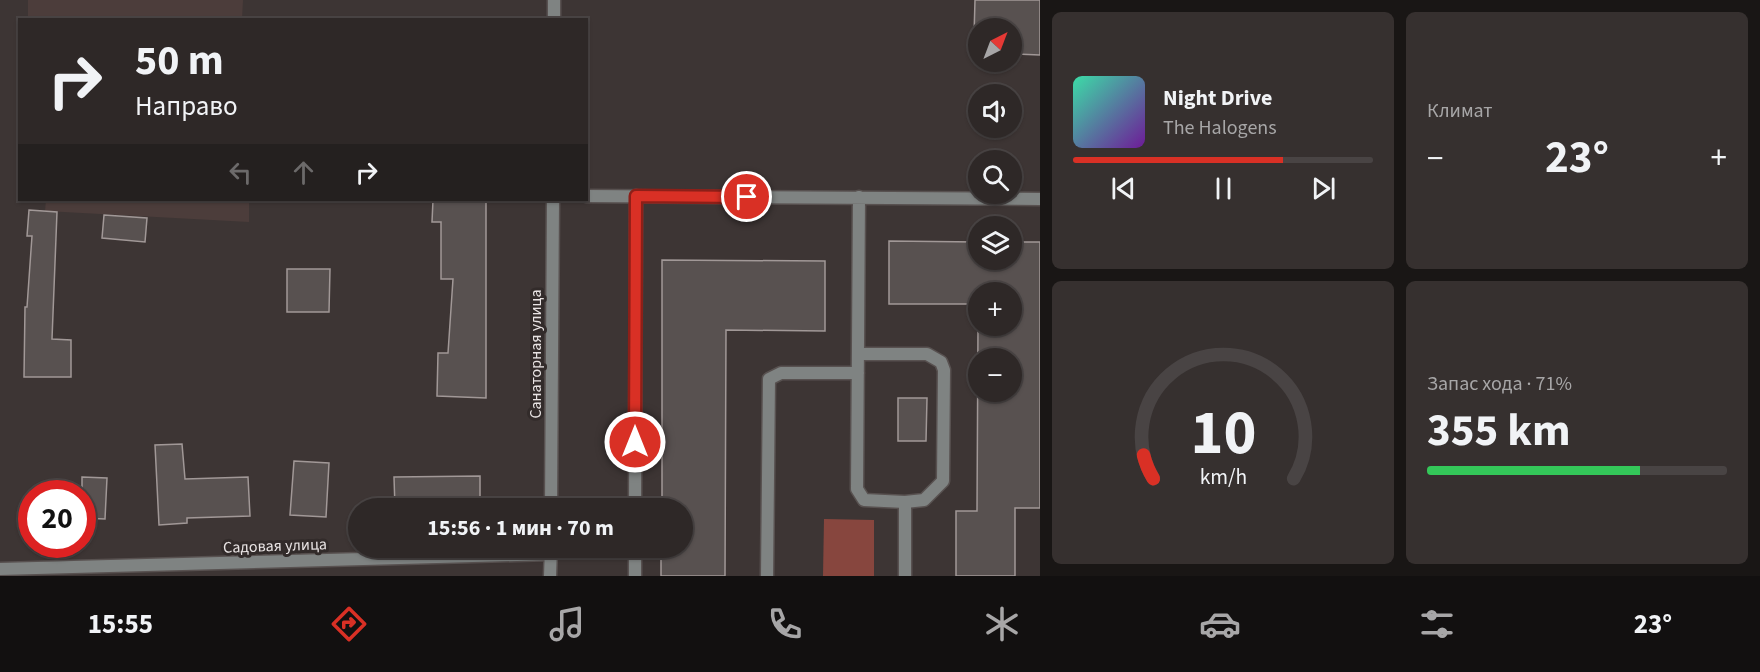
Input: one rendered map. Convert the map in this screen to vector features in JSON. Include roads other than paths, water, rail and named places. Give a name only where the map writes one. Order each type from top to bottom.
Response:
[{"type":"street","points":[[554,0],[554,18]]},
{"type":"street","points":[[588,196],[1040,199]]},
{"type":"street","points":[[635,498],[636,196]]},
{"type":"street","points":[[858,197],[858,354],[858,373],[859,494],[864,500],[871,501],[924,500],[943,481],[944,370],[941,362],[927,354],[858,354]]},
{"type":"street","name":"Санаторная улица","points":[[551,498],[553,201]]},
{"type":"street","points":[[767,576],[769,379],[781,373],[858,373]]},
{"type":"street","points":[[905,502],[905,576]]},
{"type":"street","name":"Садовая улица","points":[[0,569],[348,558]]},
{"type":"street","points":[[550,576],[551,558]]},
{"type":"street","points":[[635,558],[635,576]]}]
